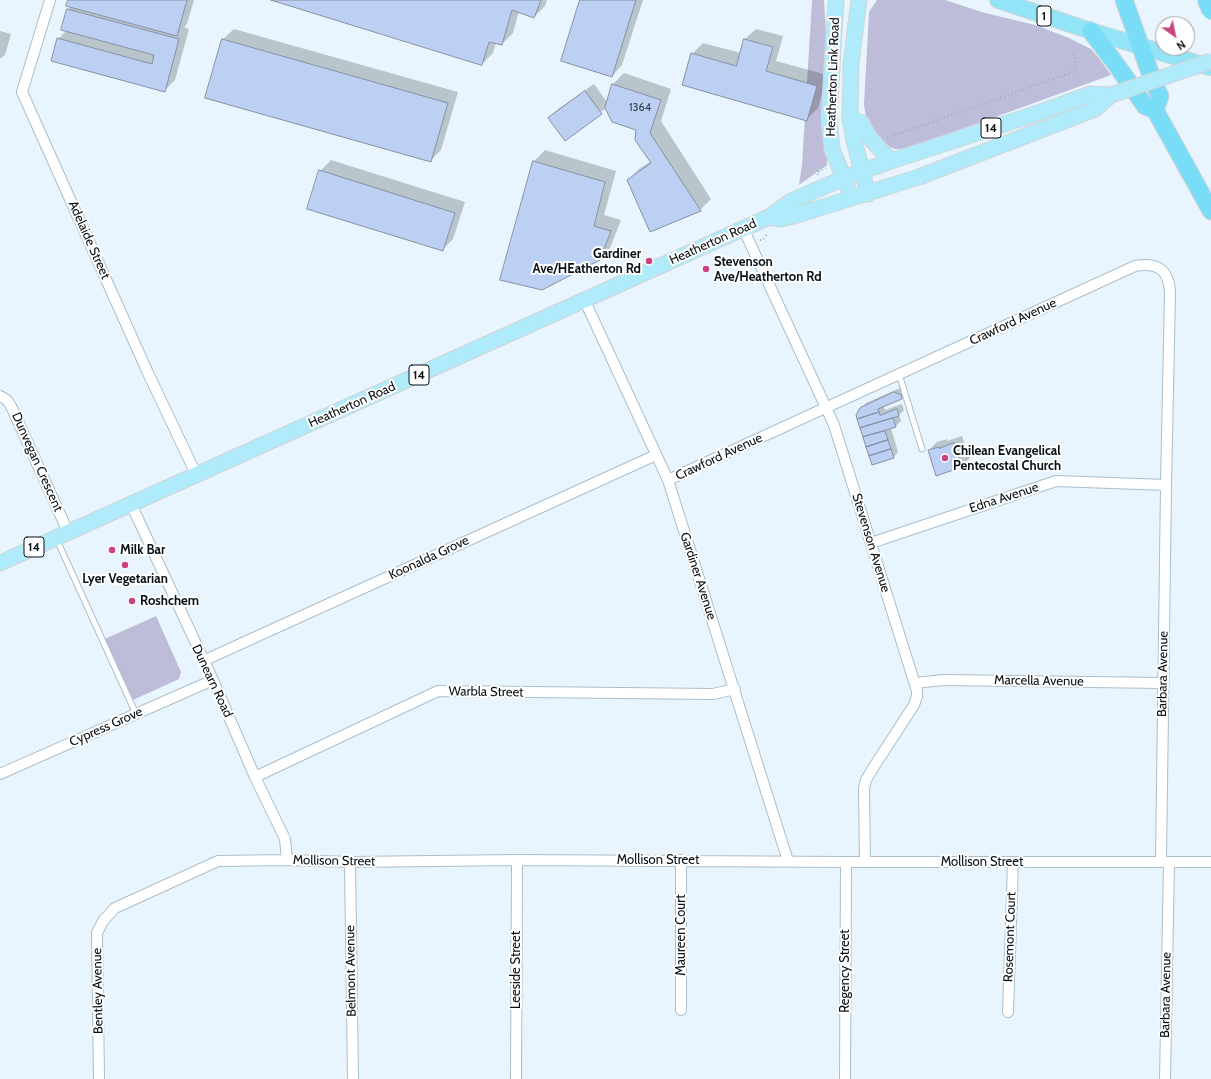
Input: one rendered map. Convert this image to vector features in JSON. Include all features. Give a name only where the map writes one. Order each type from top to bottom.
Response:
[{"type":"highway","name":"1","points":[[998,0],[1091,31],[1211,68]]},
{"type":"highway","points":[[1124,0],[1153,81],[1160,96],[1155,110]]},
{"type":"highway","points":[[1206,0],[1211,2]]},
{"type":"highway","points":[[1206,0],[1211,11]]},
{"type":"highway","points":[[1091,31],[1145,106],[1155,110],[1211,211]]},
{"type":"main road","name":"Heatherton Link Road","points":[[859,0],[851,64],[850,118],[854,141],[868,194]]},
{"type":"main road","name":"Heatherton Link Road","points":[[834,3],[833,63],[829,120],[832,149],[850,199]]},
{"type":"main road","name":"Heatherton Road","points":[[0,563],[769,217],[791,201],[822,187],[841,171],[862,172],[1090,94],[1111,95],[1211,61]]},
{"type":"main road","name":"Heatherton Road","points":[[769,217],[781,219],[868,194],[919,177],[1095,109],[1111,95]]},
{"type":"main road","points":[[850,118],[862,123],[869,137],[891,161]]},
{"type":"street","name":"Adelaide Street","points":[[50,0],[22,92],[148,373],[196,474]]},
{"type":"street","name":"Stevenson Avenue","points":[[743,228],[834,425],[915,683],[917,696],[914,705],[866,780],[864,788],[865,862]]},
{"type":"street","name":"Crawford Avenue","points":[[668,480],[1135,266],[1145,264],[1162,269],[1170,284],[1166,485]]},
{"type":"street","name":"Gardiner Avenue","points":[[584,299],[668,480],[788,861]]},
{"type":"street","name":"Dunvegan Crescent","points":[[0,396],[7,400],[12,406],[62,535]]},
{"type":"street","name":"Koonalda Grove","points":[[203,661],[656,455]]},
{"type":"street","name":"Edna Avenue","points":[[871,543],[1056,481],[1166,485]]},
{"type":"street","name":"Barbara Avenue","points":[[1165,1079],[1163,683],[1166,485]]},
{"type":"street","name":"Dunearn Road","points":[[131,504],[213,680],[255,778],[285,839],[287,860]]},
{"type":"street","name":"Cypress Grove","points":[[0,774],[213,680]]},
{"type":"street","name":"Marcella Avenue","points":[[915,683],[943,680],[1163,683]]},
{"type":"street","name":"Warbla Street","points":[[255,778],[438,691],[713,694],[735,689]]},
{"type":"street","name":"Mollison Street","points":[[115,908],[218,861],[287,860],[350,862],[681,860],[846,862],[1211,862]]},
{"type":"street","name":"Leeside Street","points":[[516,1079],[517,860]]},
{"type":"street","name":"Maureen Court","points":[[681,860],[681,1010]]},
{"type":"street","name":"Belmont Avenue","points":[[350,862],[353,1079]]},
{"type":"street","name":"Regency Street","points":[[845,1079],[846,862]]},
{"type":"street","name":"Rosemont Court","points":[[1008,1012],[1013,862]]},
{"type":"street","name":"Bentley Avenue","points":[[99,1079],[97,933],[104,921],[115,908]]},
{"type":"lane","points":[[899,374],[922,450]]},
{"type":"lane","points":[[62,535],[136,714]]},
{"type":"path","points":[[877,146],[882,140],[1073,72],[1076,69],[1076,63],[1073,52]]},
{"type":"path","points":[[822,187],[817,173],[841,171]]},
{"type":"shaded area","points":[[812,0],[824,0],[826,33],[821,116],[822,134],[827,153],[827,165],[799,185],[802,165]]},
{"type":"shaded area","points":[[877,0],[945,0],[985,13],[1035,25],[1069,38],[1091,49],[1111,75],[907,149],[895,149],[882,144],[866,118],[864,104],[869,12]]},
{"type":"shaded area","points":[[156,616],[181,672],[179,679],[133,700],[105,639]]},
{"type":"building","points":[[68,0],[187,0],[177,36],[66,6]]},
{"type":"building","points":[[271,0],[541,0],[534,18],[512,10],[502,45],[489,42],[482,65]]},
{"type":"building","points":[[580,0],[636,0],[612,77],[561,61]]},
{"type":"building","points":[[67,9],[179,39],[165,92],[51,61],[57,38],[152,64],[154,55],[61,30]]},
{"type":"building","points":[[222,39],[448,103],[431,162],[205,98]]},
{"type":"building","points":[[744,39],[773,47],[766,71],[817,86],[807,121],[682,85],[691,53],[736,66]]},
{"type":"building","points":[[612,84],[661,100],[650,133],[701,211],[650,232],[627,180],[651,163],[635,140],[636,130],[612,122],[605,108]]},
{"type":"building","points":[[585,91],[602,114],[565,141],[548,118]]},
{"type":"building","points":[[533,161],[605,182],[594,226],[611,231],[600,260],[542,290],[500,280]]},
{"type":"building","points":[[319,170],[455,213],[443,251],[307,209]]},
{"type":"building","points":[[894,392],[901,395],[902,399],[878,409],[879,412],[857,419],[856,415],[860,408]]},
{"type":"building","points":[[897,409],[899,416],[860,428],[857,419],[879,412],[880,415]]},
{"type":"building","points":[[893,418],[896,427],[863,437],[860,428]]},
{"type":"building","points":[[885,431],[888,440],[866,447],[863,437]]},
{"type":"building","points":[[888,440],[891,449],[869,456],[866,447]]},
{"type":"building","name":"Chilean Evangelical Pentecostal Church","points":[[954,443],[962,467],[936,476],[928,450]]},
{"type":"building","points":[[891,449],[894,458],[872,465],[869,456]]},
{"type":"place","name":"Gardiner Ave/HEatherton Rd","points":[[649,261]]},
{"type":"place","name":"Stevenson Ave/Heatherton Rd","points":[[706,269]]},
{"type":"place","name":"Chilean Evangelical Pentecostal Church","points":[[945,458]]},
{"type":"place","name":"Milk Bar","points":[[112,550]]},
{"type":"place","name":"Lyer Vegetarian","points":[[125,565]]},
{"type":"place","name":"Roshchem","points":[[132,601]]}]
